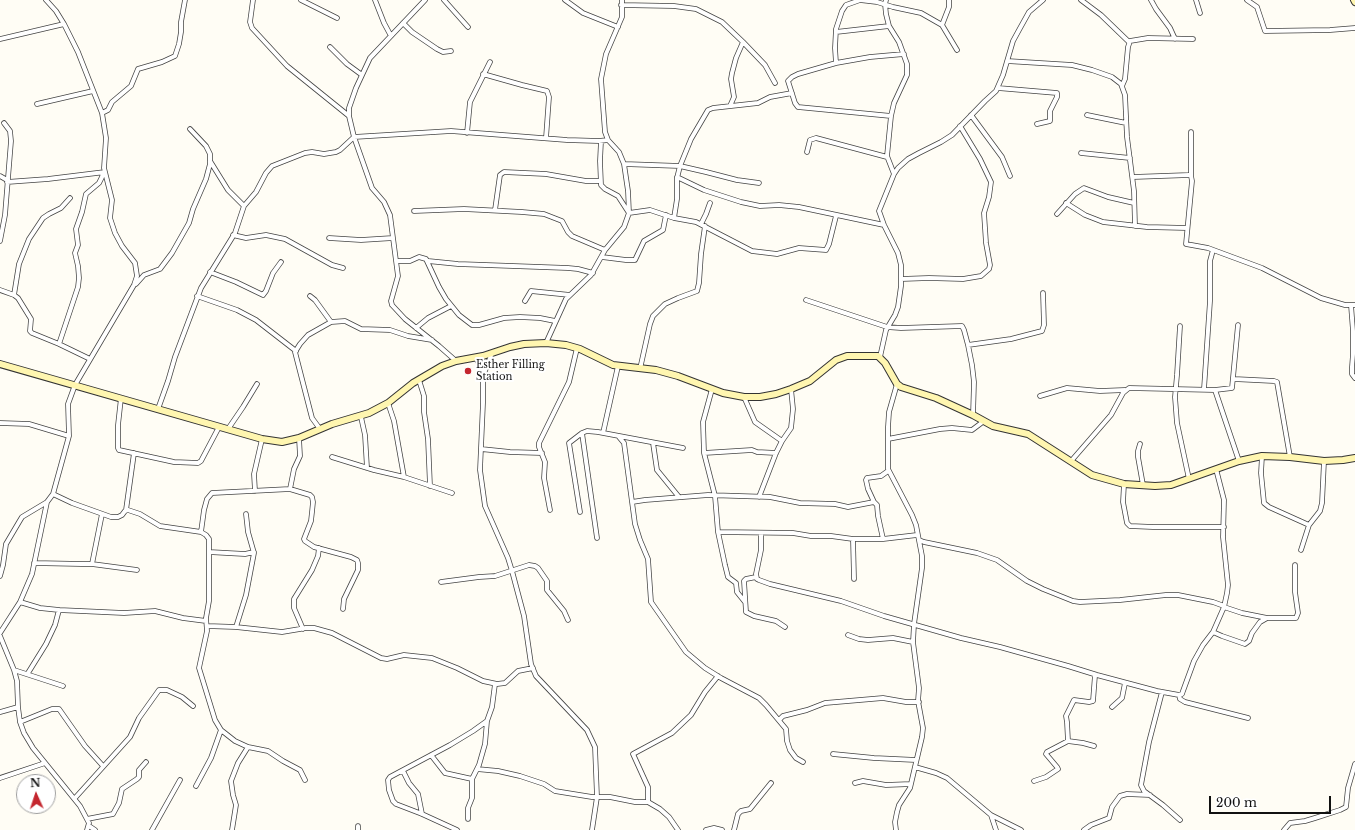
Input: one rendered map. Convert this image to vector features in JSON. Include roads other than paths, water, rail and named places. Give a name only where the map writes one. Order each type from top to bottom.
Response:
[{"type":"street","points":[[46,0],[56,11],[78,52],[102,113],[106,138],[104,172],[99,183],[86,194],[76,229],[78,245],[75,253],[79,282],[70,315],[59,344]]},
{"type":"street","points":[[102,113],[108,110],[112,102],[131,86],[138,69],[162,62],[175,56],[179,44],[185,0]]},
{"type":"street","points":[[253,0],[250,22],[252,28],[287,66],[349,116]]},
{"type":"street","points":[[302,0],[337,18]]},
{"type":"street","points":[[375,0],[391,36]]},
{"type":"street","points":[[425,0],[370,58],[350,107],[349,116],[354,137],[372,188],[387,207],[394,238],[398,279],[392,302],[394,307],[405,319],[456,361]]},
{"type":"street","points":[[444,0],[468,27]]},
{"type":"street","points":[[566,0],[583,13],[618,27]]},
{"type":"street","points":[[836,62],[836,32],[839,19],[846,5],[860,0],[885,2],[893,8],[921,13],[942,25],[957,50]]},
{"type":"street","points":[[942,25],[948,12],[949,0]]},
{"type":"street","points":[[1043,0],[1029,12],[1013,41],[1004,75],[998,88],[952,135],[919,153],[898,168],[879,208],[884,225],[898,253],[901,279],[898,307],[895,315],[887,327],[882,342],[880,357],[897,384],[906,390],[936,398],[993,426],[1028,434],[1072,460],[1092,474],[1124,484],[1166,486],[1239,461],[1262,456],[1290,457],[1324,461],[1355,458]]},
{"type":"street","points":[[1081,0],[1101,15],[1129,42]]},
{"type":"street","points":[[1152,0],[1156,9],[1170,28],[1175,38]]},
{"type":"street","points":[[1196,0],[1200,13]]},
{"type":"street","points":[[1247,0],[1257,7],[1265,31],[1355,28]]},
{"type":"street","points":[[546,343],[564,302],[593,273],[605,250],[624,227],[629,213],[628,191],[624,164],[617,150],[608,140],[605,132],[601,80],[606,54],[622,16],[622,2],[696,9],[722,22],[765,65],[775,82]]},
{"type":"street","points":[[885,2],[889,26],[899,42],[907,64],[907,73],[894,103],[891,116],[888,157],[894,174]]},
{"type":"street","points":[[403,23],[412,32],[437,49],[443,52],[451,51]]},
{"type":"street","points":[[0,39],[64,24]]},
{"type":"street","points":[[836,32],[889,26]]},
{"type":"street","points":[[1129,42],[1132,40],[1148,38],[1193,39]]},
{"type":"street","points":[[730,106],[734,97],[731,79],[732,73],[736,58],[743,42]]},
{"type":"street","points":[[1122,86],[1125,79],[1129,42]]},
{"type":"street","points":[[330,47],[347,64],[362,75]]},
{"type":"street","points":[[891,116],[799,108],[796,106],[788,81],[798,74],[818,69],[836,62],[904,54]]},
{"type":"street","points":[[1007,61],[1072,65],[1112,77],[1122,86],[1125,95],[1126,123],[1133,178],[1135,226]]},
{"type":"street","points":[[467,133],[469,104],[490,62]]},
{"type":"street","points":[[483,74],[547,91],[549,97],[546,138]]},
{"type":"street","points":[[998,88],[1057,93],[1058,97],[1050,111],[1050,121],[1037,124]]},
{"type":"street","points":[[37,104],[93,90]]},
{"type":"street","points":[[674,218],[677,200],[677,177],[680,166],[691,139],[706,112],[713,108],[758,104],[770,97],[792,93]]},
{"type":"street","points":[[971,115],[1002,156],[1010,176]]},
{"type":"street","points":[[1087,115],[1126,123]]},
{"type":"street","points":[[0,240],[11,138],[10,131],[4,122]]},
{"type":"street","points":[[901,279],[968,279],[981,276],[989,269],[990,265],[986,243],[984,213],[990,197],[991,182],[980,159],[960,126]]},
{"type":"street","points":[[134,285],[144,275],[160,269],[172,253],[189,223],[206,179],[210,154],[206,146],[190,129]]},
{"type":"street","points":[[158,409],[197,296],[210,272],[234,235],[244,206],[256,192],[272,166],[305,152],[324,154],[336,152],[354,137],[441,131],[567,140],[608,140]]},
{"type":"street","points":[[1191,132],[1192,181],[1186,244],[1213,250],[1262,268],[1321,298],[1342,305],[1353,305],[1352,374],[1355,378]]},
{"type":"street","points":[[807,152],[810,140],[816,138],[888,157]]},
{"type":"street","points":[[601,141],[601,185],[618,197],[629,213]]},
{"type":"street","points":[[1081,153],[1130,158]]},
{"type":"street","points":[[210,161],[228,190],[244,206]]},
{"type":"street","points":[[624,164],[680,166],[737,180],[759,183]]},
{"type":"street","points":[[0,176],[7,181],[48,179],[104,172]]},
{"type":"street","points":[[0,576],[4,565],[6,544],[12,532],[22,517],[47,502],[53,494],[69,436],[68,404],[75,385],[134,285],[137,276],[136,265],[122,246],[113,228],[110,216],[112,200],[104,172]]},
{"type":"street","points":[[495,210],[500,175],[504,172],[546,174],[600,182]]},
{"type":"street","points":[[1133,178],[1191,176]]},
{"type":"street","points":[[677,177],[704,190],[741,202],[760,206],[789,206],[884,225]]},
{"type":"street","points":[[1057,214],[1075,194],[1084,188],[1108,197],[1134,203]]},
{"type":"street","points":[[14,295],[19,264],[29,239],[43,218],[61,208],[70,198]]},
{"type":"street","points":[[640,368],[653,316],[665,304],[697,291],[699,283],[703,225],[710,203]]},
{"type":"street","points":[[1066,203],[1085,215],[1097,220],[1135,226],[1187,228]]},
{"type":"street","points":[[414,211],[464,209],[533,212],[544,214],[557,218],[563,222],[572,236],[605,250]]},
{"type":"street","points":[[629,213],[650,210],[703,225],[756,252],[779,254],[799,248],[824,250],[828,248],[836,216]]},
{"type":"street","points":[[602,257],[632,261],[635,260],[644,241],[663,230],[666,215]]},
{"type":"street","points":[[234,235],[246,238],[265,234],[285,239],[332,265],[342,268]]},
{"type":"street","points":[[330,238],[362,240],[394,238]]},
{"type":"street","points":[[1204,389],[1210,301],[1210,261],[1213,250]]},
{"type":"street","points":[[396,261],[410,261],[420,257],[426,258],[439,287],[451,306],[466,322],[474,326],[504,318],[520,317],[540,318],[555,321]]},
{"type":"street","points":[[428,261],[458,264],[568,268],[593,273]]},
{"type":"street","points":[[210,272],[263,295],[273,273],[282,262]]},
{"type":"street","points":[[0,290],[17,297],[32,322],[30,332],[90,359]]},
{"type":"street","points":[[525,301],[531,290],[570,295]]},
{"type":"street","points":[[968,345],[1011,339],[1041,332],[1044,325],[1043,293]]},
{"type":"street","points":[[197,296],[237,310],[256,320],[296,351]]},
{"type":"street","points":[[310,296],[315,300],[331,322]]},
{"type":"street","points":[[806,300],[887,327],[906,328],[961,326],[964,330],[968,345],[974,382],[973,415]]},
{"type":"street","points":[[416,328],[428,318],[451,306]]},
{"type":"street","points":[[320,429],[312,418],[296,355],[296,351],[308,335],[331,322],[345,321],[361,329],[390,330],[408,336],[432,340]]},
{"type":"street","points":[[1040,396],[1067,388],[1100,391],[1125,390],[1130,388],[1216,390],[1232,388],[1238,325]]},
{"type":"street","points":[[1180,326],[1175,397],[1176,417],[1189,479]]},
{"type":"street","points":[[0,364],[262,439],[282,442],[300,438],[320,429],[361,416],[388,403],[419,380],[442,366],[456,361],[476,358],[510,346],[546,343],[577,348],[618,366],[653,369],[678,376],[730,395],[760,398],[791,389],[810,381],[841,358],[850,356],[880,357]]},
{"type":"street","points":[[550,510],[544,478],[545,462],[539,443],[569,382],[577,348]]},
{"type":"street","points":[[483,376],[492,353]]},
{"type":"street","points":[[476,358],[481,367],[483,376],[482,449],[480,470],[485,506],[512,571],[524,616],[530,658],[537,677],[583,725],[595,747],[597,796],[592,830]]},
{"type":"street","points":[[603,433],[618,366]]},
{"type":"street","points":[[1234,378],[1277,382],[1290,457]]},
{"type":"street","points":[[419,380],[424,396],[430,486]]},
{"type":"street","points":[[228,429],[256,384]]},
{"type":"street","points":[[896,830],[896,812],[911,784],[923,731],[919,702],[919,682],[913,642],[922,568],[922,556],[916,525],[912,515],[888,471],[889,412],[897,384]]},
{"type":"street","points":[[712,389],[703,422],[704,453],[715,496],[718,532],[728,577],[736,583],[737,592],[745,602]]},
{"type":"street","points":[[760,497],[776,453],[792,425],[793,409],[791,389]]},
{"type":"street","points":[[1072,460],[1111,415],[1125,390]]},
{"type":"street","points":[[1216,390],[1239,461]]},
{"type":"street","points":[[744,397],[755,422],[782,441]]},
{"type":"street","points":[[120,398],[118,449],[174,462],[198,463],[201,461],[219,427]]},
{"type":"street","points":[[388,403],[394,421],[404,477]]},
{"type":"street","points":[[361,416],[365,435],[367,468]]},
{"type":"street","points":[[888,439],[940,429],[952,428],[972,430],[984,421]]},
{"type":"street","points":[[0,423],[29,424],[69,436]]},
{"type":"street","points":[[580,512],[569,443],[582,433],[587,431],[603,433],[683,448]]},
{"type":"street","points":[[582,433],[597,538]]},
{"type":"street","points":[[619,437],[624,443],[638,533],[648,559],[651,602],[686,652],[718,676],[763,701],[786,730],[790,750],[796,758],[803,762]]},
{"type":"street","points":[[290,489],[294,469],[300,456],[300,438]]},
{"type":"street","points":[[255,491],[254,474],[262,439]]},
{"type":"street","points":[[653,443],[657,470],[679,497]]},
{"type":"street","points":[[1140,444],[1138,457],[1143,486]]},
{"type":"street","points":[[482,449],[542,453]]},
{"type":"street","points":[[704,453],[752,450],[757,452],[776,453]]},
{"type":"street","points":[[53,494],[72,503],[115,518],[122,515],[126,510],[134,453]]},
{"type":"street","points":[[1262,456],[1261,473],[1264,503],[1269,507],[1309,525]]},
{"type":"street","points":[[332,457],[367,468],[404,477],[452,493]]},
{"type":"street","points":[[1301,550],[1309,525],[1320,511],[1323,491],[1324,461]]},
{"type":"street","points":[[1179,695],[1182,694],[1194,661],[1203,645],[1213,632],[1224,606],[1228,588],[1223,544],[1224,500],[1216,469]]},
{"type":"street","points":[[883,540],[878,516],[878,506],[874,502],[867,487],[866,479],[881,476],[888,471]]},
{"type":"street","points":[[1124,484],[1123,502],[1130,526],[1224,528]]},
{"type":"street","points":[[201,532],[204,510],[210,494],[219,492],[290,489],[311,496],[313,502],[311,516],[304,539],[305,542],[357,560],[358,570],[345,594],[343,610]]},
{"type":"street","points":[[632,502],[679,497],[715,496],[760,497],[800,503],[835,504],[850,507],[874,502]]},
{"type":"street","points":[[0,633],[20,602],[32,574],[47,502]]},
{"type":"street","points":[[126,510],[131,510],[140,514],[160,526],[201,532],[208,536],[209,601],[207,623],[199,668],[215,720],[221,730],[235,741],[248,747],[268,751],[300,770],[305,780]]},
{"type":"street","points":[[92,564],[102,514]]},
{"type":"street","points":[[236,627],[249,582],[254,552],[248,532],[246,514]]},
{"type":"street","points":[[718,532],[793,533],[811,536],[883,540],[918,537],[924,542],[977,553],[997,560],[1027,581],[1073,601],[1120,600],[1178,595],[1213,602],[1242,612],[1267,618],[1292,618],[1298,616],[1294,584],[1295,565]]},
{"type":"street","points":[[756,577],[761,550],[761,533]]},
{"type":"street","points":[[853,539],[854,579]]},
{"type":"street","points":[[302,629],[294,608],[294,599],[312,570],[320,548]]},
{"type":"street","points":[[209,552],[245,554],[254,552]]},
{"type":"street","points":[[34,563],[92,564],[137,570]]},
{"type":"street","points":[[441,582],[495,576],[530,565],[538,568],[547,581],[547,590],[564,611],[568,620]]},
{"type":"street","points":[[756,577],[744,580],[746,612],[776,621],[785,627]]},
{"type":"street","points":[[756,577],[759,580],[770,584],[841,601],[884,616],[1068,666],[1095,675],[1179,695]]},
{"type":"street","points":[[20,602],[40,608],[59,610],[124,613],[154,611],[207,623],[282,632],[314,628],[329,632],[381,658],[387,659],[404,655],[432,658],[483,681],[500,685],[518,671],[533,668]]},
{"type":"street","points":[[28,674],[46,644],[55,625],[59,610]]},
{"type":"street","points":[[1213,632],[1243,644],[1247,643],[1255,628],[1260,622],[1267,618]]},
{"type":"street","points":[[848,635],[859,639],[868,640],[893,638],[913,642]]},
{"type":"street","points":[[0,636],[17,680],[20,722],[29,742],[75,798],[87,819],[88,828],[95,830]]},
{"type":"street","points":[[14,670],[63,686]]},
{"type":"street","points":[[1068,741],[1066,716],[1074,700],[1089,702],[1093,700],[1095,675]]},
{"type":"street","points":[[648,802],[649,793],[647,785],[633,754],[672,733],[690,715],[705,692],[718,676]]},
{"type":"street","points":[[1112,707],[1122,698],[1125,683]]},
{"type":"street","points":[[468,819],[468,808],[472,798],[472,779],[478,769],[485,744],[487,721],[492,707],[495,684]]},
{"type":"street","points":[[75,798],[130,737],[139,718],[159,690],[166,690],[182,697],[193,706]]},
{"type":"street","points":[[1162,692],[1149,742],[1141,783],[1142,788],[1180,820]]},
{"type":"street","points":[[1179,695],[1180,699],[1185,702],[1248,718]]},
{"type":"street","points":[[779,720],[783,716],[807,710],[825,703],[883,698],[906,702],[919,702]]},
{"type":"street","points":[[0,712],[18,707]]},
{"type":"street","points":[[20,722],[52,709],[58,709],[103,766]]},
{"type":"street","points":[[457,830],[396,804],[393,801],[388,785],[389,778],[473,731],[487,721]]},
{"type":"street","points":[[196,786],[211,758],[221,730]]},
{"type":"street","points":[[1034,782],[1058,770],[1058,766],[1046,754],[1047,752],[1068,741],[1083,742],[1094,746]]},
{"type":"street","points":[[232,830],[236,805],[231,780],[238,763],[248,747]]},
{"type":"street","points":[[833,754],[916,760]]},
{"type":"street","points":[[431,755],[445,774],[472,779]]},
{"type":"street","points":[[87,819],[113,814],[119,804],[122,789],[138,778],[139,770],[146,762]]},
{"type":"street","points":[[0,778],[46,763]]},
{"type":"street","points":[[1284,830],[1290,823],[1305,821],[1346,807],[1348,788],[1355,764]]},
{"type":"street","points":[[915,767],[948,778],[991,814],[1020,830]]},
{"type":"street","points":[[478,769],[520,776],[544,784],[558,792],[610,797],[635,802],[648,802],[660,809],[669,817],[678,830]]},
{"type":"street","points":[[403,771],[418,795],[422,814]]},
{"type":"street","points":[[152,830],[180,780]]},
{"type":"street","points":[[855,782],[863,780],[886,785],[911,784]]},
{"type":"street","points":[[734,830],[738,814],[741,811],[750,809],[771,783]]},
{"type":"street","points":[[1084,830],[1109,818],[1112,807],[1120,796],[1127,794],[1150,795]]},
{"type":"street","points":[[991,814],[996,830]]},
{"type":"street","points":[[706,830],[714,828],[722,830]]},
{"type":"place","name":"Esther Filling Station","points":[[468,371]]}]
